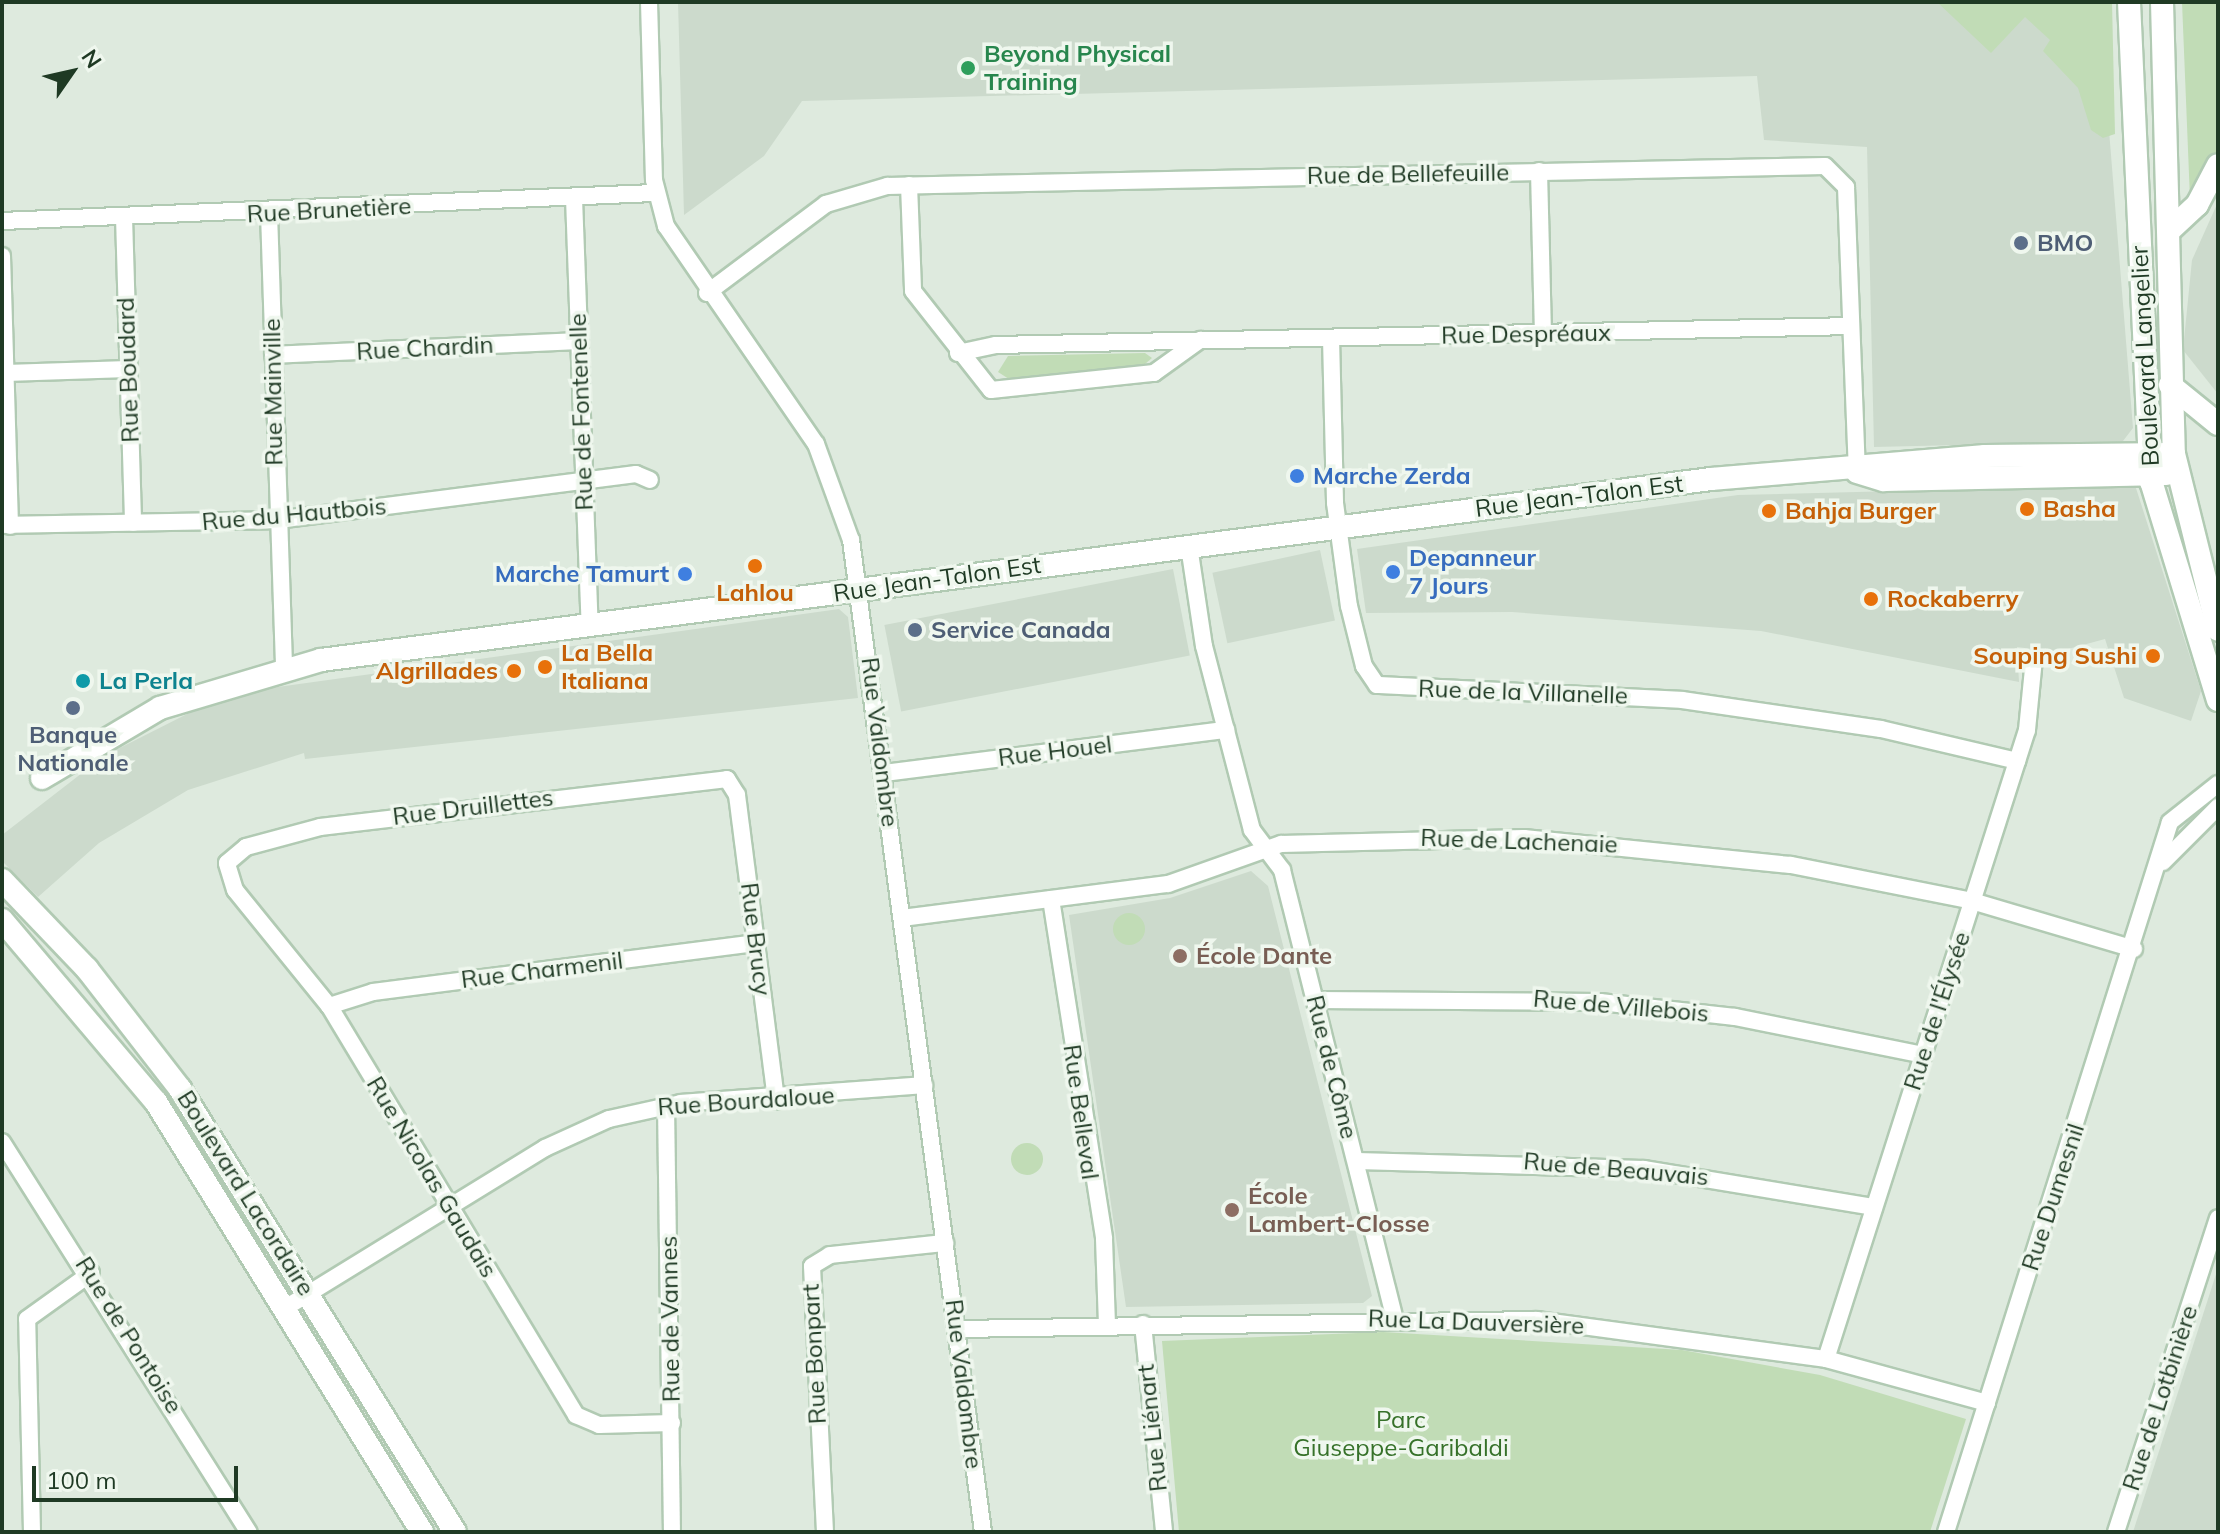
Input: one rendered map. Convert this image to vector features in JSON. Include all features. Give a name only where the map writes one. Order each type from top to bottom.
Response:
[{"type":"main road","name":"Boulevard Langelier","points":[[2129,2],[2151,464],[2218,700]]},
{"type":"main road","name":"Boulevard Langelier","points":[[2162,2],[2170,230],[2170,385],[2175,464],[2218,630]]},
{"type":"main road","points":[[2170,230],[2197,205],[2218,165]]},
{"type":"main road","points":[[2170,385],[2218,424]]},
{"type":"main road","name":"Rue Jean-Talon Est","points":[[42,778],[147,714],[284,667],[1701,480],[1857,472],[1884,480],[2175,464]]},
{"type":"main road","name":"Boulevard Lacordaire","points":[[2,880],[154,1053],[309,1293],[455,1532]]},
{"type":"main road","name":"Boulevard Lacordaire","points":[[2,920],[127,1063],[285,1308],[422,1532]]},
{"type":"street","name":"Rue Valdombre","points":[[649,2],[655,193],[674,243],[827,464],[859,589],[983,1532]]},
{"type":"street","name":"Rue de Bellefeuille","points":[[707,293],[826,204],[863,189],[909,185],[1539,171],[1834,168],[1846,187],[1857,472]]},
{"type":"street","points":[[1539,171],[1543,333]]},
{"type":"street","points":[[909,185],[913,291],[958,353],[991,390],[1014,392],[1154,373],[1200,340]]},
{"type":"street","name":"Rue Brunetière","points":[[2,221],[269,213],[655,193]]},
{"type":"street","name":"Rue de Fontenelle","points":[[574,198],[590,625]]},
{"type":"street","name":"Rue Mainville","points":[[269,213],[284,667]]},
{"type":"street","name":"Rue Boudard","points":[[124,217],[133,523]]},
{"type":"street","points":[[2,256],[6,525]]},
{"type":"street","name":"Rue Despréaux","points":[[958,353],[1200,340],[1851,326]]},
{"type":"street","name":"Rue de la Villanelle","points":[[1331,338],[1338,527],[1349,606],[1367,675],[1377,685],[1682,700],[1881,729],[2017,761]]},
{"type":"street","name":"Rue Chardin","points":[[273,355],[577,341]]},
{"type":"street","points":[[6,373],[128,369]]},
{"type":"street","name":"Rue du Hautbois","points":[[6,525],[277,520],[636,474],[650,480]]},
{"type":"street","name":"Rue de Côme","points":[[1189,546],[1226,730],[1262,849],[1282,870],[1394,1317]]},
{"type":"street","name":"Rue de l'Élysée","points":[[1826,1359],[2017,761],[2034,659]]},
{"type":"street","name":"Rue Houel","points":[[884,773],[1226,730]]},
{"type":"street","name":"Rue Druillettes","points":[[227,863],[246,847],[320,827],[727,779]]},
{"type":"street","name":"Rue Brucy","points":[[727,779],[737,795],[776,1101]]},
{"type":"street","name":"Rue Dumesnil","points":[[1946,1532],[2178,811],[2218,784]]},
{"type":"street","name":"Rue Dumesnil","points":[[2163,862],[2218,807]]},
{"type":"street","name":"Rue de Lachenaie","points":[[902,918],[1168,884],[1262,849],[1433,837],[1599,843],[1791,865],[1972,901],[2134,949]]},
{"type":"street","name":"Rue Nicolas Gaudais","points":[[227,863],[235,890],[329,1006],[582,1422],[672,1423]]},
{"type":"street","name":"Rue Belleval","points":[[1051,899],[1086,1160],[1104,1239],[1107,1325]]},
{"type":"street","name":"Rue Charmenil","points":[[329,1006],[373,992],[757,943]]},
{"type":"street","name":"Rue de Villebois","points":[[1315,1000],[1600,1002],[1735,1017],[1923,1055]]},
{"type":"street","name":"Rue Bourdaloue","points":[[285,1308],[449,1206],[584,1129],[666,1105],[776,1101],[924,1085]]},
{"type":"street","name":"Rue de Vannes","points":[[666,1105],[672,1532]]},
{"type":"street","name":"Rue de Pontoise","points":[[2,1142],[91,1273],[249,1532]]},
{"type":"street","name":"Rue de Beauvais","points":[[1356,1161],[1644,1169],[1874,1207]]},
{"type":"street","name":"Rue de Lotbinière","points":[[2116,1532],[2218,1218]]},
{"type":"street","name":"Rue Bonpart","points":[[825,1532],[812,1266],[830,1255],[945,1243]]},
{"type":"street","points":[[32,1532],[27,1319],[91,1273]]},
{"type":"street","name":"Rue La Dauversière","points":[[957,1329],[1394,1317],[1588,1324],[1826,1359],[1987,1403]]},
{"type":"street","name":"Rue Liénart","points":[[1143,1324],[1164,1532]]},
{"type":"shaded area","points":[[678,2],[2087,2],[2099,6],[2133,428],[2123,441],[1874,447],[1867,147],[1764,140],[1757,76],[802,101],[764,156],[684,215]]},
{"type":"shaded area","points":[[2218,202],[2218,394],[2183,350],[2192,260]]},
{"type":"shaded area","points":[[2135,485],[2201,691],[2191,721],[2124,698],[2105,639],[2057,652],[2017,647],[2019,682],[1761,631],[1512,612],[1366,613],[1357,549],[1738,495]]},
{"type":"shaded area","points":[[1320,550],[1335,620],[1227,643],[1212,573]]},
{"type":"shaded area","points":[[1173,569],[1190,655],[901,711],[884,625]]},
{"type":"shaded area","points":[[839,609],[848,617],[858,698],[305,759],[304,753],[188,790],[99,843],[38,897],[2,861],[2,835],[104,756],[191,712],[256,690]]},
{"type":"shaded area","points":[[1251,871],[1268,886],[1372,1296],[1363,1303],[1126,1307],[1069,915],[1170,898]]},
{"type":"shaded area","points":[[2218,1268],[2218,1532],[2133,1532]]},
{"type":"green space","points":[[1937,2],[2112,2],[2115,134],[2103,138],[2091,130],[2078,88],[2043,51],[2050,40],[2025,17],[1991,53]]},
{"type":"green space","points":[[2182,2],[2218,2],[2218,150],[2190,199]]},
{"type":"green space","points":[[1145,353],[1152,358],[1145,364],[1012,381],[998,372],[1008,356]]},
{"type":"green space","points":[[1129,913],[1140,918],[1145,929],[1140,940],[1129,945],[1118,940],[1113,929],[1118,918]]},
{"type":"green space","points":[[1027,1143],[1038,1148],[1043,1159],[1038,1170],[1027,1175],[1016,1170],[1011,1159],[1016,1148]]},
{"type":"green space","name":"Parc Giuseppe-Garibaldi","points":[[1383,1332],[1682,1350],[1820,1375],[1966,1419],[1930,1532],[1179,1532],[1162,1341]]},
{"type":"place","name":"Beyond Physical Training","points":[[968,68]]},
{"type":"place","name":"BMO","points":[[2021,243]]},
{"type":"place","name":"Marche Zerda","points":[[1297,476]]},
{"type":"place","name":"Basha","points":[[2027,509]]},
{"type":"place","name":"Bahja Burger","points":[[1769,511]]},
{"type":"place","name":"Lahlou","points":[[755,566]]},
{"type":"place","name":"Depanneur 7 Jours","points":[[1393,572]]},
{"type":"place","name":"Marche Tamurt","points":[[685,574]]},
{"type":"place","name":"Rockaberry","points":[[1871,599]]},
{"type":"place","name":"Service Canada","points":[[915,630]]},
{"type":"place","name":"Souping Sushi","points":[[2153,656]]},
{"type":"place","name":"La Bella Italiana","points":[[545,667]]},
{"type":"place","name":"Algrillades","points":[[514,671]]},
{"type":"place","name":"La Perla","points":[[83,681]]},
{"type":"place","name":"Banque Nationale","points":[[73,708]]},
{"type":"place","name":"École Dante","points":[[1180,956]]},
{"type":"place","name":"École Lambert-Closse","points":[[1232,1210]]}]
